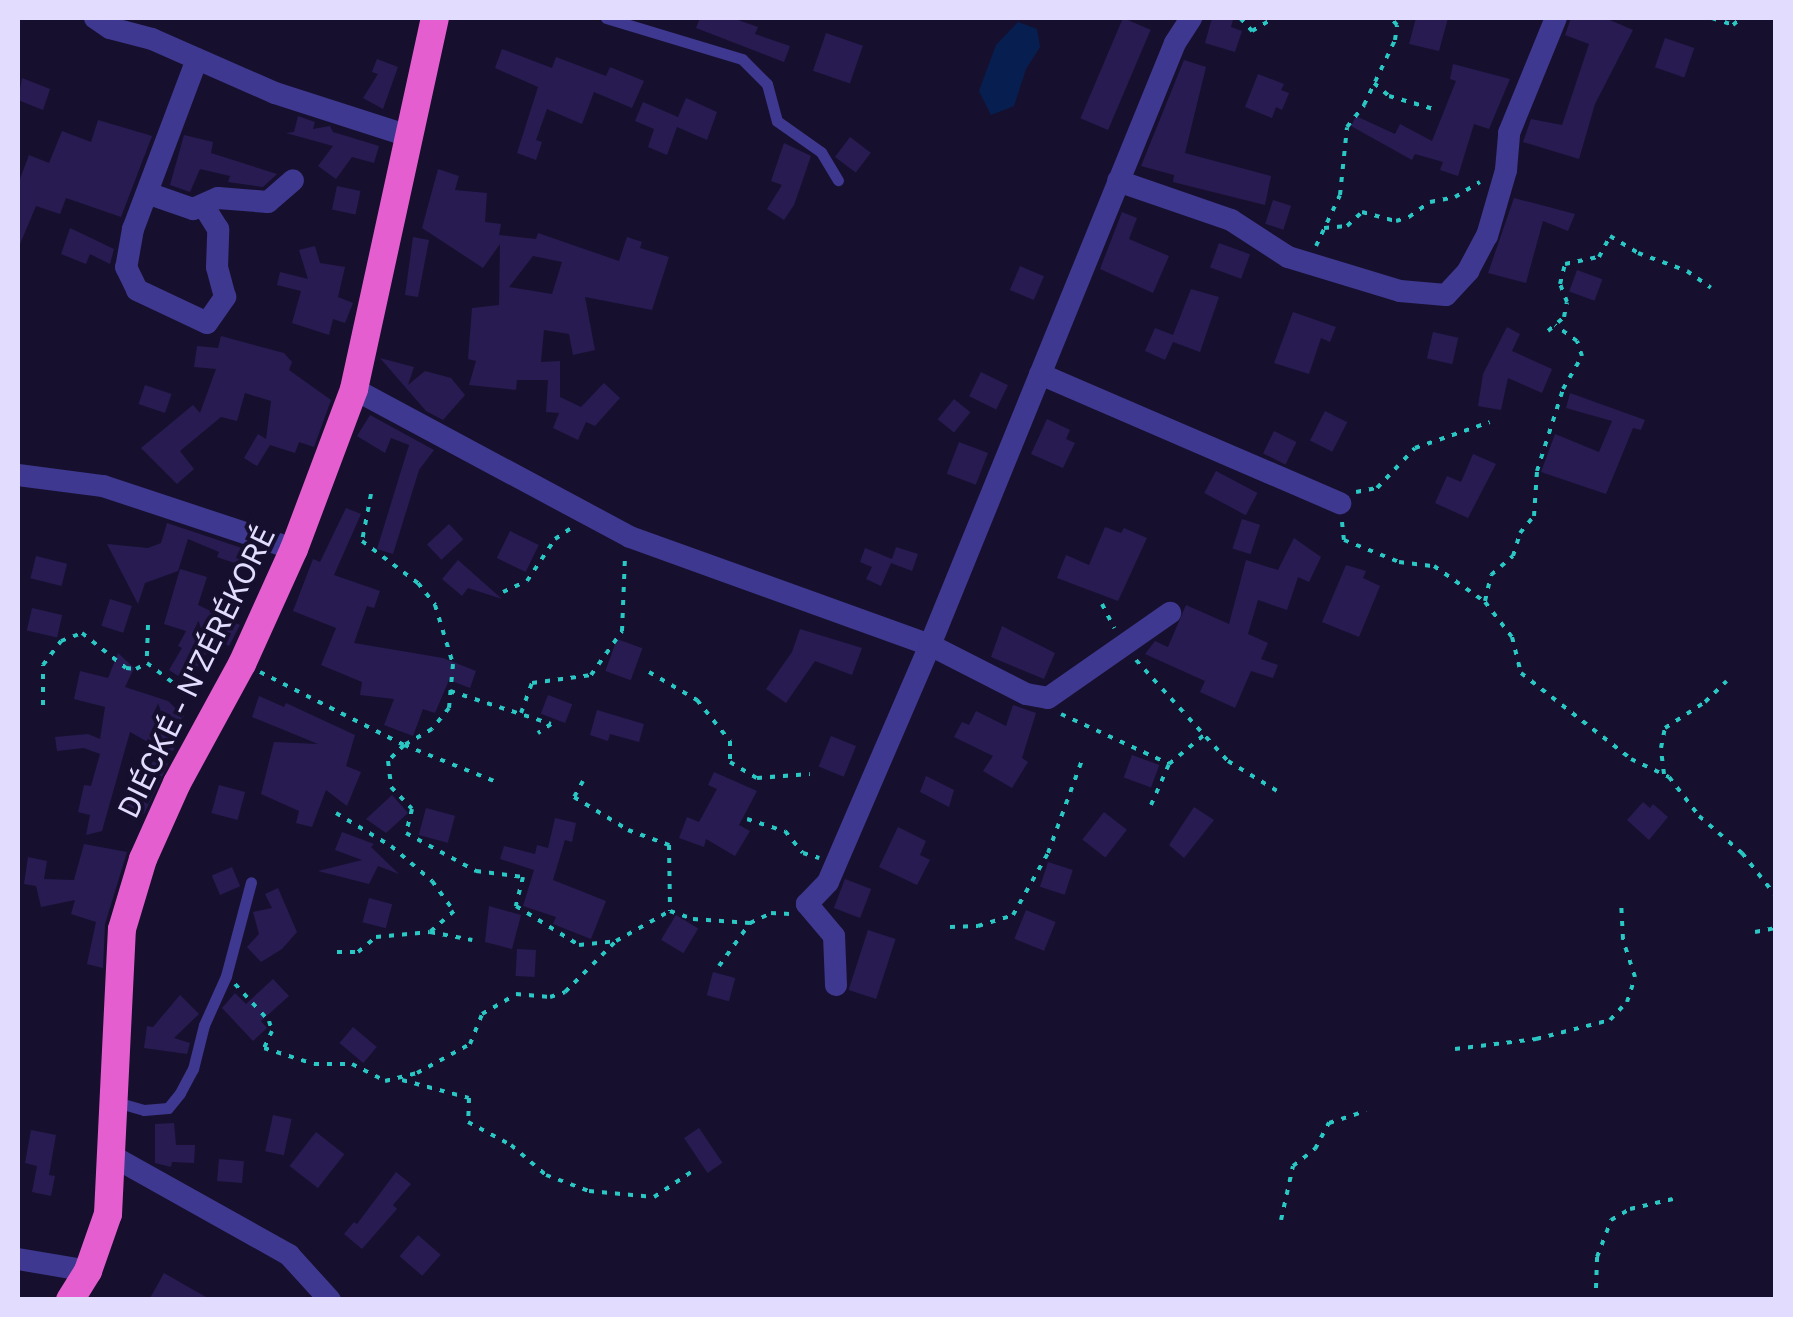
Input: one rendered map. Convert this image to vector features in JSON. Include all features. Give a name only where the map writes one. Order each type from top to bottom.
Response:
[{"type":"highway","name":"DIÉCKÉ - N'ZÉRÉKORÉ","points":[[70,1300],[88,1271],[108,1214],[114,1157],[122,929],[143,859],[177,783],[218,714],[294,548],[354,388],[406,135],[435,18]]},
{"type":"street","points":[[95,18],[110,28],[152,39],[275,93],[406,135]]},
{"type":"street","points":[[836,984],[834,936],[807,904],[828,882],[836,864],[930,645],[1175,43],[1191,18]]},
{"type":"street","points":[[1118,181],[1231,220],[1288,257],[1308,264],[1400,290],[1446,295],[1468,271],[1487,236],[1506,170],[1509,133],[1556,18]]},
{"type":"street","points":[[197,58],[133,228],[126,267],[137,290],[207,324],[225,296],[217,266],[218,230],[203,205]]},
{"type":"street","points":[[147,193],[193,209],[218,198],[268,202],[293,180]]},
{"type":"street","points":[[1040,374],[1340,502]]},
{"type":"street","points":[[354,388],[638,540],[930,645],[1026,694],[1048,698],[1170,613]]},
{"type":"street","points":[[18,475],[103,486],[294,548]]},
{"type":"street","points":[[114,1157],[289,1255],[330,1300]]},
{"type":"street","points":[[18,1259],[88,1271]]},
{"type":"lane","points":[[606,18],[742,59],[768,84],[777,120],[822,152],[838,180]]},
{"type":"lane","points":[[116,1102],[144,1110],[168,1108],[193,1070],[200,1037],[226,976],[251,882]]},
{"type":"path","points":[[1240,18],[1252,30],[1274,18]]},
{"type":"path","points":[[1308,264],[1340,194],[1347,128],[1394,40],[1397,25],[1391,18]]},
{"type":"path","points":[[1712,18],[1734,24],[1742,18]]},
{"type":"path","points":[[1374,83],[1389,96],[1437,110]]},
{"type":"path","points":[[1324,228],[1347,226],[1362,212],[1396,221],[1410,217],[1430,202],[1441,202],[1477,183],[1493,181],[1506,170]]},
{"type":"path","points":[[1548,330],[1564,316],[1567,302],[1560,284],[1566,264],[1599,257],[1610,236],[1638,253],[1687,271],[1711,288]]},
{"type":"path","points":[[1485,602],[1491,575],[1513,556],[1520,533],[1534,516],[1537,471],[1563,390],[1582,356],[1576,341],[1555,325]]},
{"type":"path","points":[[1490,422],[1415,448],[1377,488],[1350,493],[1340,502],[1344,540],[1386,558],[1434,566],[1485,602],[1512,638],[1521,673],[1631,759],[1664,774],[1699,816],[1742,853],[1776,896]]},
{"type":"path","points":[[371,494],[362,541],[418,583],[435,605],[453,664],[450,708],[432,728],[388,760],[391,788],[412,809],[406,834],[476,871],[523,877],[516,906],[579,945],[616,941]]},
{"type":"path","points":[[503,592],[527,581],[555,539],[588,515]]},
{"type":"path","points":[[521,714],[532,683],[590,675],[622,631],[622,561],[638,540]]},
{"type":"path","points":[[1102,604],[1122,647],[1228,761],[1282,794]]},
{"type":"path","points":[[147,663],[148,624]]},
{"type":"path","points":[[43,705],[43,665],[61,641],[82,633],[126,668],[136,670],[147,663]]},
{"type":"path","points":[[147,663],[218,714]]},
{"type":"path","points":[[242,664],[404,745],[499,783]]},
{"type":"path","points":[[649,672],[697,700],[730,741],[730,762],[757,778],[810,774]]},
{"type":"path","points":[[1664,774],[1661,748],[1665,728],[1706,702],[1727,681]]},
{"type":"path","points":[[450,692],[551,724],[538,734]]},
{"type":"path","points":[[1048,698],[1064,718],[1169,764]]},
{"type":"path","points":[[1152,804],[1169,764],[1204,734]]},
{"type":"path","points":[[950,927],[978,926],[1013,915],[1048,853],[1082,760]]},
{"type":"path","points":[[584,780],[574,797],[628,830],[668,844],[670,910]]},
{"type":"path","points":[[336,813],[391,846],[432,881],[454,912],[430,932]]},
{"type":"path","points":[[747,818],[785,831],[802,853],[836,864]]},
{"type":"path","points":[[226,976],[269,1021],[272,1031],[264,1048],[288,1059],[352,1064],[385,1081],[470,1044],[482,1014],[516,994],[550,996],[566,992],[616,941],[670,910],[693,918],[750,922],[770,913],[795,914],[807,904]]},
{"type":"path","points":[[1455,1049],[1536,1040],[1610,1020],[1627,1002],[1634,977],[1624,939],[1622,906]]},
{"type":"path","points":[[719,966],[750,922]]},
{"type":"path","points":[[1755,932],[1776,928]]},
{"type":"path","points":[[338,952],[358,952],[376,937],[430,932],[472,940]]},
{"type":"path","points":[[397,1079],[468,1098],[468,1122],[511,1145],[546,1175],[588,1191],[654,1197],[691,1172]]},
{"type":"path","points":[[1281,1220],[1293,1166],[1315,1150],[1329,1124],[1366,1111]]},
{"type":"path","points":[[1596,1288],[1596,1257],[1611,1220],[1630,1209],[1673,1199]]},
{"type":"water","points":[[1018,22],[1037,29],[1040,47],[1026,69],[1014,106],[991,115],[979,91],[996,45]]},
{"type":"building","points":[[700,18],[732,18],[758,27],[755,34],[790,46],[784,62],[696,28]]},
{"type":"building","points":[[1123,18],[1151,30],[1108,130],[1080,118]]},
{"type":"building","points":[[1212,18],[1233,20],[1231,27],[1242,31],[1235,52],[1205,43]]},
{"type":"building","points":[[1416,18],[1448,18],[1439,51],[1409,44]]},
{"type":"building","points":[[1571,18],[1605,18],[1633,30],[1595,104],[1579,159],[1523,142],[1531,119],[1562,125],[1589,44],[1565,35]]},
{"type":"building","points":[[826,33],[863,46],[850,84],[813,71]]},
{"type":"building","points":[[1665,38],[1694,48],[1684,77],[1655,67]]},
{"type":"building","points":[[502,49],[552,68],[556,57],[606,76],[610,67],[644,81],[632,108],[594,92],[582,124],[547,109],[536,140],[542,142],[536,160],[517,153],[538,87],[495,68]]},
{"type":"building","points":[[377,59],[398,67],[383,109],[363,98],[378,74],[372,72]]},
{"type":"building","points":[[1184,60],[1206,67],[1185,153],[1271,176],[1265,205],[1173,182],[1174,175],[1141,166]]},
{"type":"building","points":[[1453,64],[1510,79],[1489,129],[1474,124],[1458,176],[1440,170],[1443,162],[1415,154],[1412,160],[1351,126],[1356,116],[1395,134],[1400,124],[1432,141],[1456,81],[1450,79]]},
{"type":"building","points":[[1258,74],[1284,84],[1281,90],[1289,93],[1282,110],[1276,107],[1272,118],[1245,107]]},
{"type":"building","points":[[22,78],[50,89],[43,110],[18,100]]},
{"type":"building","points":[[686,98],[717,112],[707,140],[677,127],[667,155],[648,147],[654,129],[635,121],[643,102],[678,117]]},
{"type":"building","points":[[298,116],[315,122],[313,129],[330,126],[333,132],[379,146],[374,163],[352,157],[336,179],[318,166],[333,146],[286,133],[294,132]]},
{"type":"building","points":[[98,120],[152,136],[121,217],[66,198],[60,214],[36,206],[18,249],[18,184],[29,155],[49,163],[62,131],[91,142]]},
{"type":"building","points":[[184,135],[213,142],[211,153],[277,174],[263,187],[228,182],[230,176],[200,169],[190,192],[170,185]]},
{"type":"building","points":[[850,137],[871,153],[856,173],[835,157]]},
{"type":"building","points":[[784,143],[811,156],[794,205],[784,220],[767,209],[782,185],[771,181]]},
{"type":"building","points":[[438,169],[459,176],[455,190],[487,193],[485,222],[501,224],[499,235],[536,239],[538,233],[619,261],[627,237],[642,242],[640,248],[669,257],[652,310],[585,297],[595,350],[573,355],[569,334],[544,330],[541,362],[560,361],[560,397],[581,407],[604,383],[620,398],[595,426],[586,422],[578,440],[553,428],[559,413],[546,412],[548,380],[517,380],[516,390],[469,385],[476,361],[468,359],[472,308],[499,305],[500,244],[483,268],[422,228]],"holes":[[[533,256],[562,262],[552,294],[509,287]]]},
{"type":"building","points":[[337,186],[360,191],[355,214],[332,209]]},
{"type":"building","points":[[1514,198],[1575,214],[1568,231],[1543,221],[1526,283],[1488,273]]},
{"type":"building","points":[[1273,200],[1291,206],[1283,230],[1265,224]]},
{"type":"building","points":[[1122,212],[1137,218],[1129,239],[1169,256],[1153,293],[1100,269]]},
{"type":"building","points":[[70,228],[114,249],[110,264],[90,254],[86,264],[61,254]]},
{"type":"building","points":[[413,237],[429,240],[418,297],[405,295]]},
{"type":"building","points":[[1219,243],[1250,254],[1241,279],[1210,267]]},
{"type":"building","points":[[315,246],[320,263],[345,267],[338,297],[353,303],[345,323],[333,319],[329,335],[292,323],[301,291],[277,285],[280,272],[308,279],[299,250]]},
{"type":"building","points":[[1020,266],[1044,276],[1034,300],[1010,290]]},
{"type":"building","points":[[1577,270],[1602,279],[1595,301],[1569,292]]},
{"type":"building","points":[[1191,289],[1219,297],[1200,352],[1173,342],[1165,360],[1145,351],[1155,328],[1173,335]]},
{"type":"building","points":[[1293,312],[1336,327],[1330,342],[1321,338],[1309,374],[1274,363]]},
{"type":"building","points":[[1507,327],[1520,334],[1512,351],[1552,369],[1542,393],[1508,378],[1501,410],[1478,406],[1483,374]]},
{"type":"building","points":[[1433,332],[1458,338],[1452,364],[1427,358]]},
{"type":"building","points":[[221,336],[284,353],[292,362],[289,370],[331,400],[314,447],[299,442],[295,453],[270,445],[257,466],[244,458],[258,434],[266,439],[271,401],[245,393],[237,421],[221,417],[180,451],[194,469],[177,484],[141,448],[193,405],[200,413],[216,369],[194,367],[197,346],[218,348]]},
{"type":"building","points":[[380,358],[414,367],[408,385],[425,371],[451,378],[465,395],[443,420],[426,411]]},
{"type":"building","points":[[981,372],[1008,385],[996,409],[969,396]]},
{"type":"building","points":[[145,385],[171,394],[165,413],[138,404]]},
{"type":"building","points":[[1570,393],[1645,420],[1641,430],[1633,428],[1606,494],[1541,472],[1555,434],[1599,452],[1612,421],[1566,408]]},
{"type":"building","points":[[954,399],[970,412],[954,432],[938,419]]},
{"type":"building","points":[[1325,411],[1347,422],[1332,452],[1310,440]]},
{"type":"building","points":[[370,415],[434,450],[419,470],[393,554],[377,549],[409,445],[391,438],[385,453],[357,436]]},
{"type":"building","points":[[1047,419],[1070,430],[1066,439],[1075,443],[1063,468],[1031,454]]},
{"type":"building","points":[[1274,431],[1296,442],[1286,464],[1263,453]]},
{"type":"building","points":[[959,442],[988,453],[976,485],[947,474]]},
{"type":"building","points":[[1473,454],[1496,464],[1468,518],[1435,503],[1447,476],[1461,482]]},
{"type":"building","points":[[1216,471],[1257,493],[1246,515],[1204,493]]},
{"type":"building","points":[[346,508],[361,514],[334,575],[380,591],[374,608],[367,606],[354,643],[443,658],[476,671],[470,688],[449,680],[435,713],[423,709],[413,736],[384,725],[394,699],[360,695],[362,682],[321,665],[336,628],[293,611],[313,559],[320,562]]},
{"type":"building","points":[[1242,519],[1260,525],[1250,554],[1232,548]]},
{"type":"building","points":[[167,523],[260,554],[255,570],[217,557],[219,552],[188,539],[178,571],[145,583],[138,604],[107,544],[148,548],[161,543]]},
{"type":"building","points":[[449,524],[463,539],[441,560],[427,544]]},
{"type":"building","points":[[1105,527],[1121,533],[1124,528],[1147,538],[1118,601],[1057,578],[1066,555],[1089,565]]},
{"type":"building","points":[[510,531],[539,545],[526,572],[497,558]]},
{"type":"building","points":[[1294,538],[1321,557],[1309,582],[1298,577],[1287,610],[1258,600],[1248,634],[1268,643],[1261,659],[1278,665],[1273,678],[1251,671],[1235,708],[1200,692],[1205,681],[1145,654],[1155,641],[1168,647],[1186,605],[1229,624],[1246,560],[1278,570]]},
{"type":"building","points":[[896,547],[918,554],[912,571],[891,563],[881,586],[866,579],[872,567],[860,562],[865,548],[892,559]]},
{"type":"building","points":[[36,556],[67,564],[61,586],[30,578]]},
{"type":"building","points":[[458,560],[502,599],[468,588],[462,596],[442,579]]},
{"type":"building","points":[[1346,565],[1366,571],[1363,578],[1380,586],[1359,637],[1322,622]]},
{"type":"building","points":[[180,569],[207,577],[198,605],[240,625],[229,646],[215,638],[189,683],[169,670],[182,648],[178,646],[186,631],[164,624]]},
{"type":"building","points":[[110,599],[132,606],[123,633],[101,626]]},
{"type":"building","points":[[32,608],[62,615],[57,637],[27,630]]},
{"type":"building","points":[[1002,626],[1055,653],[1044,679],[991,657]]},
{"type":"building","points":[[800,629],[862,648],[852,675],[815,661],[786,703],[766,689],[792,652]]},
{"type":"building","points":[[617,639],[642,648],[631,680],[605,671]]},
{"type":"building","points":[[118,653],[134,668],[125,687],[168,701],[184,716],[166,734],[178,741],[171,755],[130,732],[102,831],[86,835],[90,815],[78,812],[84,785],[91,786],[100,754],[84,748],[57,751],[55,737],[88,734],[100,739],[105,707],[74,699],[80,671],[108,678]]},
{"type":"building","points":[[548,695],[572,704],[565,723],[541,714]]},
{"type":"building","points":[[259,696],[284,707],[286,703],[355,735],[346,766],[361,772],[347,806],[326,790],[312,827],[296,823],[299,811],[261,794],[274,742],[318,744],[252,717]]},
{"type":"building","points":[[1013,705],[1036,713],[1022,758],[1028,762],[1012,788],[983,771],[993,756],[954,737],[962,722],[969,725],[976,711],[1006,726]]},
{"type":"building","points":[[597,710],[644,724],[639,742],[610,734],[608,741],[590,735]]},
{"type":"building","points":[[831,736],[856,746],[844,777],[819,767]]},
{"type":"building","points":[[1132,755],[1159,765],[1151,787],[1124,778]]},
{"type":"building","points":[[157,756],[168,764],[144,814],[120,808]]},
{"type":"building","points":[[714,772],[757,791],[739,825],[750,831],[735,856],[706,839],[704,847],[679,838],[687,817],[699,822],[717,789],[708,785]]},
{"type":"building","points":[[926,776],[954,790],[949,807],[920,792]]},
{"type":"building","points":[[219,785],[245,792],[238,820],[211,813]]},
{"type":"building","points":[[392,795],[408,813],[386,833],[366,819]]},
{"type":"building","points":[[1643,802],[1650,808],[1653,804],[1668,817],[1649,840],[1627,820]]},
{"type":"building","points":[[1194,807],[1214,820],[1184,858],[1169,845]]},
{"type":"building","points":[[426,808],[455,816],[448,843],[419,835]]},
{"type":"building","points":[[1104,812],[1127,830],[1105,857],[1082,840]]},
{"type":"building","points":[[555,818],[576,823],[572,842],[565,840],[553,880],[606,901],[591,939],[553,924],[556,917],[523,906],[534,870],[500,859],[504,846],[535,854],[537,845],[548,848]]},
{"type":"building","points":[[898,827],[926,841],[920,855],[930,860],[917,885],[879,867]]},
{"type":"building","points":[[342,832],[374,844],[371,847],[399,874],[378,866],[369,884],[318,871],[362,860],[335,850]]},
{"type":"building","points":[[84,844],[127,852],[105,924],[103,968],[87,964],[96,922],[71,914],[75,900],[41,907],[36,886],[24,884],[28,857],[47,861],[44,879],[74,880]]},
{"type":"building","points":[[1048,862],[1073,870],[1065,895],[1040,887]]},
{"type":"building","points":[[232,867],[240,886],[220,895],[212,876]]},
{"type":"building","points":[[845,879],[871,889],[860,918],[834,908]]},
{"type":"building","points":[[278,888],[297,932],[282,949],[261,962],[247,947],[259,934],[253,912],[272,908],[265,894]]},
{"type":"building","points":[[369,898],[392,904],[386,928],[363,922]]},
{"type":"building","points":[[489,906],[521,915],[512,949],[485,942]]},
{"type":"building","points":[[1026,910],[1056,922],[1044,951],[1014,939]]},
{"type":"building","points":[[676,915],[698,928],[683,953],[661,940]]},
{"type":"building","points":[[868,930],[896,939],[876,999],[849,990]]},
{"type":"building","points":[[517,949],[536,950],[535,977],[516,976]]},
{"type":"building","points":[[713,972],[735,978],[729,1001],[707,995]]},
{"type":"building","points":[[273,979],[289,996],[261,1021],[267,1028],[253,1041],[222,1008],[235,993],[246,1004]]},
{"type":"building","points":[[180,995],[199,1014],[174,1038],[190,1043],[187,1054],[144,1048],[147,1026],[153,1027]]},
{"type":"building","points":[[353,1027],[377,1047],[363,1063],[340,1043]]},
{"type":"building","points":[[273,1115],[292,1119],[284,1155],[265,1151]]},
{"type":"building","points":[[174,1123],[176,1145],[195,1145],[194,1163],[172,1162],[171,1167],[155,1163],[155,1124]]},
{"type":"building","points":[[699,1128],[722,1163],[708,1173],[684,1138]]},
{"type":"building","points":[[31,1130],[56,1135],[49,1175],[55,1176],[51,1196],[32,1192],[37,1166],[25,1163]]},
{"type":"building","points":[[316,1132],[344,1154],[318,1188],[290,1166]]},
{"type":"building","points":[[219,1159],[244,1161],[242,1183],[217,1181]]},
{"type":"building","points":[[396,1172],[411,1184],[393,1205],[397,1209],[362,1249],[344,1234],[354,1222],[357,1224]]},
{"type":"building","points":[[418,1235],[441,1255],[422,1276],[400,1256]]},
{"type":"building","points":[[164,1273],[211,1300],[149,1300]]}]
